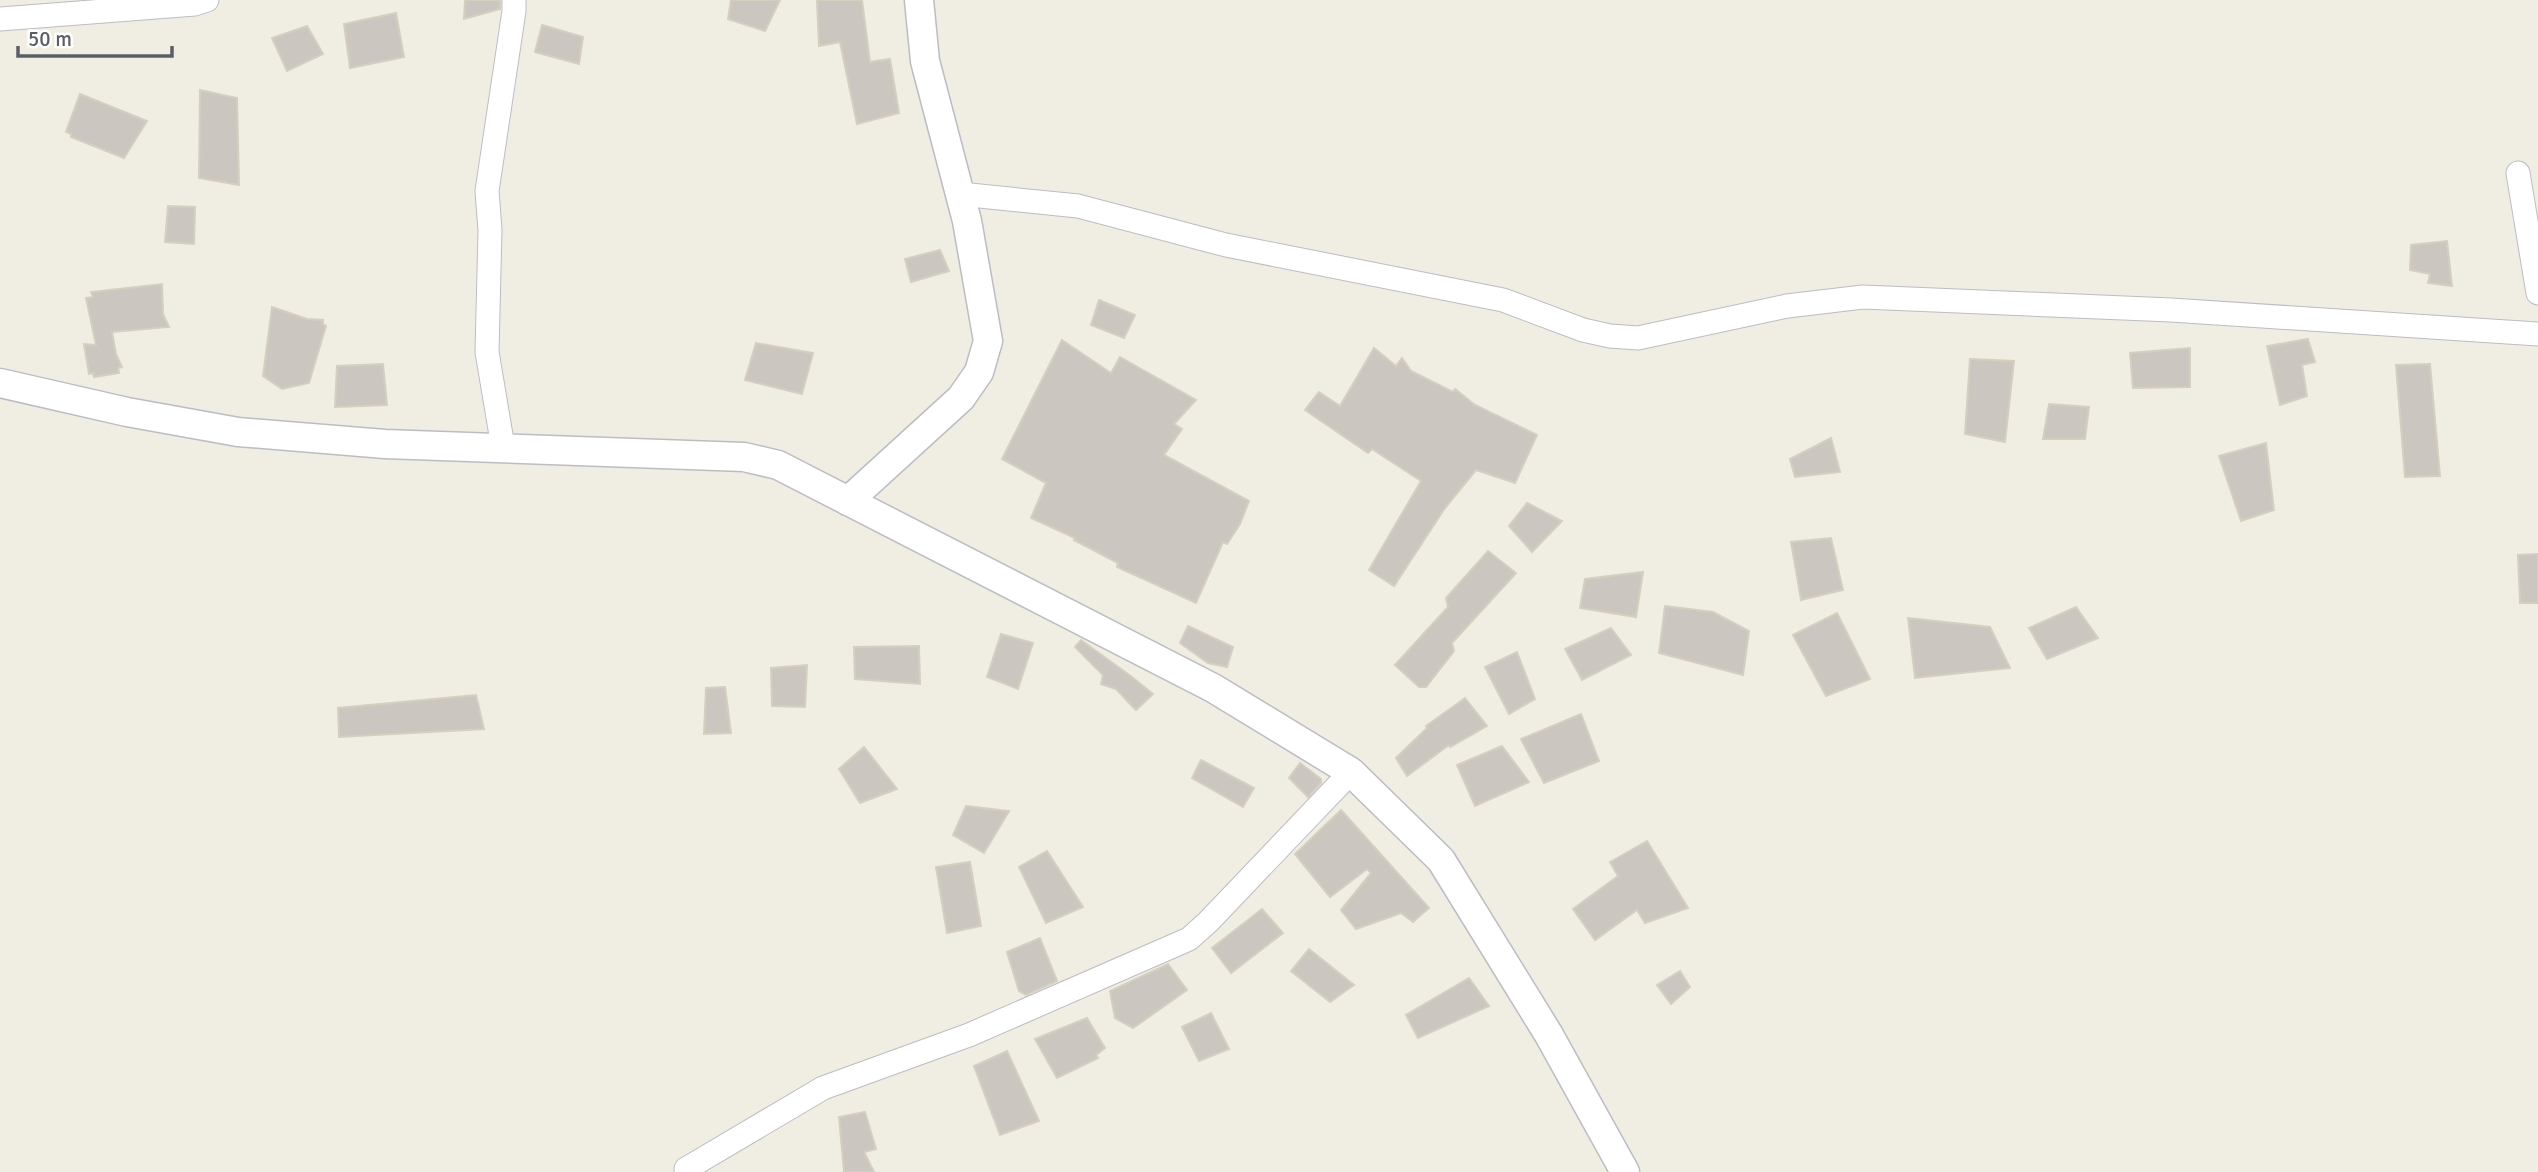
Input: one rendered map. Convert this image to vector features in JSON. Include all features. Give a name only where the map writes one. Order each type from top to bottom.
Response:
[{"type":"street","points":[[0,19],[195,4],[207,0]]},
{"type":"street","points":[[503,447],[487,352],[490,230],[487,191],[514,0]]},
{"type":"street","points":[[848,501],[961,398],[979,372],[988,341],[960,194],[925,61],[919,0]]},
{"type":"street","points":[[2518,173],[2538,293]]},
{"type":"street","points":[[960,194],[1078,206],[1226,245],[1503,300],[1583,330],[1610,336],[1637,338],[1787,306],[1863,297],[2171,310],[2538,334]]},
{"type":"street","points":[[0,383],[127,412],[238,432],[385,444],[744,457],[778,465],[1213,688],[1351,772],[1441,860],[1549,1035],[1625,1172]]},
{"type":"street","points":[[686,1169],[823,1088],[970,1035],[1189,939],[1351,772]]},
{"type":"building","points":[[465,0],[500,0],[500,9],[464,19]]},
{"type":"building","points":[[731,0],[780,0],[765,31],[728,19]]},
{"type":"building","points":[[817,0],[862,0],[870,62],[890,59],[899,113],[857,124],[840,42],[819,46]]},
{"type":"building","points":[[396,13],[404,57],[350,68],[344,24]]},
{"type":"building","points":[[542,25],[583,37],[579,64],[535,52]]},
{"type":"building","points":[[307,26],[323,54],[287,71],[272,38]]},
{"type":"building","points":[[200,90],[237,98],[239,185],[199,178]]},
{"type":"building","points":[[80,94],[147,121],[124,158],[71,137],[71,134],[66,132]]},
{"type":"building","points":[[168,206],[195,207],[194,244],[165,242]]},
{"type":"building","points":[[2447,241],[2452,286],[2428,283],[2430,274],[2410,270],[2411,245]]},
{"type":"building","points":[[940,250],[949,271],[911,282],[905,259]]},
{"type":"building","points":[[162,284],[163,314],[169,327],[112,332],[116,354],[122,367],[118,368],[119,373],[94,377],[93,373],[89,374],[84,344],[96,345],[86,298],[93,297],[91,292]]},
{"type":"building","points":[[1099,300],[1135,315],[1124,338],[1091,325]]},
{"type":"building","points":[[272,307],[307,319],[323,320],[326,326],[309,383],[282,389],[263,376]]},
{"type":"building","points":[[2308,339],[2315,362],[2302,365],[2307,396],[2280,405],[2267,346]]},
{"type":"building","points":[[1062,340],[1111,373],[1120,357],[1196,400],[1174,424],[1182,429],[1164,455],[1249,501],[1240,524],[1227,544],[1223,542],[1196,603],[1117,567],[1118,563],[1074,540],[1075,538],[1031,518],[1046,483],[1002,459]]},
{"type":"building","points":[[756,343],[813,353],[802,394],[745,380]]},
{"type":"building","points":[[1374,348],[1396,366],[1402,358],[1411,371],[1453,392],[1455,389],[1475,405],[1537,435],[1515,483],[1476,470],[1445,508],[1394,586],[1369,570],[1421,481],[1372,449],[1368,453],[1305,410],[1319,392],[1340,406]]},
{"type":"building","points":[[2190,348],[2190,387],[2133,388],[2130,353]]},
{"type":"building","points":[[1970,359],[2014,361],[2005,442],[1965,434]]},
{"type":"building","points":[[383,364],[387,405],[335,407],[337,366]]},
{"type":"building","points":[[2430,364],[2440,476],[2405,477],[2396,365]]},
{"type":"building","points":[[2049,404],[2089,407],[2085,439],[2043,439]]},
{"type":"building","points":[[1831,438],[1840,472],[1795,477],[1790,459]]},
{"type":"building","points":[[2266,443],[2274,510],[2241,521],[2219,456]]},
{"type":"building","points":[[1527,503],[1562,521],[1532,552],[1509,526]]},
{"type":"building","points":[[1831,538],[1843,590],[1801,600],[1791,542]]},
{"type":"building","points":[[1488,551],[1516,573],[1452,643],[1454,651],[1426,687],[1419,687],[1395,665],[1448,607],[1446,598]]},
{"type":"building","points":[[2538,554],[2538,603],[2520,603],[2518,555]]},
{"type":"building","points":[[1643,572],[1636,617],[1580,608],[1585,579]]},
{"type":"building","points":[[1665,606],[1713,612],[1749,631],[1743,675],[1659,653]]},
{"type":"building","points":[[2076,607],[2098,638],[2047,659],[2029,628]]},
{"type":"building","points":[[1837,613],[1870,679],[1826,696],[1793,635]]},
{"type":"building","points":[[1908,618],[1990,627],[2010,668],[1915,678]]},
{"type":"building","points":[[1188,626],[1233,647],[1227,667],[1208,663],[1180,643]]},
{"type":"building","points":[[1611,628],[1631,655],[1582,680],[1565,649]]},
{"type":"building","points":[[1001,634],[1033,643],[1018,689],[987,677]]},
{"type":"building","points":[[1081,640],[1153,694],[1136,710],[1116,689],[1101,684],[1103,675],[1075,647]]},
{"type":"building","points":[[919,646],[920,684],[855,679],[854,647]]},
{"type":"building","points":[[1517,652],[1535,699],[1509,714],[1485,667]]},
{"type":"building","points":[[807,665],[805,707],[772,706],[771,668]]},
{"type":"building","points":[[725,687],[731,733],[704,734],[706,688]]},
{"type":"building","points":[[476,695],[484,729],[339,737],[338,708]]},
{"type":"building","points":[[1465,698],[1487,726],[1450,747],[1449,745],[1407,776],[1396,758],[1426,726]]},
{"type":"building","points":[[1581,714],[1599,761],[1544,783],[1521,739]]},
{"type":"building","points":[[1502,746],[1529,782],[1475,806],[1457,765]]},
{"type":"building","points":[[864,747],[897,789],[860,803],[839,769]]},
{"type":"building","points":[[1201,760],[1254,788],[1243,807],[1192,778]]},
{"type":"building","points":[[1300,763],[1321,779],[1321,783],[1308,797],[1289,778]]},
{"type":"building","points":[[966,806],[1009,811],[984,853],[953,835]]},
{"type":"building","points":[[1341,810],[1429,908],[1413,922],[1401,913],[1356,929],[1341,910],[1371,873],[1367,869],[1330,897],[1295,854]]},
{"type":"building","points":[[1647,841],[1688,908],[1645,923],[1637,910],[1595,940],[1573,909],[1618,876],[1610,862]]},
{"type":"building","points":[[1047,851],[1083,907],[1046,923],[1019,867]]},
{"type":"building","points":[[970,862],[981,926],[947,933],[936,867]]},
{"type":"building","points":[[1262,909],[1283,933],[1231,973],[1212,948]]},
{"type":"building","points":[[1040,938],[1057,981],[1026,995],[1019,991],[1007,952]]},
{"type":"building","points":[[1309,949],[1354,985],[1330,1002],[1291,971]]},
{"type":"building","points":[[1168,964],[1187,990],[1133,1028],[1115,1018],[1110,991]]},
{"type":"building","points":[[1680,971],[1690,987],[1671,1004],[1657,985]]},
{"type":"building","points":[[1469,978],[1489,1006],[1418,1038],[1406,1015]]},
{"type":"building","points":[[1211,1013],[1229,1049],[1199,1061],[1182,1027]]},
{"type":"building","points":[[1087,1018],[1105,1048],[1096,1055],[1098,1058],[1057,1078],[1035,1039]]},
{"type":"building","points":[[1007,1051],[1039,1121],[1000,1135],[974,1066]]},
{"type":"building","points":[[865,1112],[876,1149],[864,1152],[874,1172],[844,1172],[839,1117]]}]
